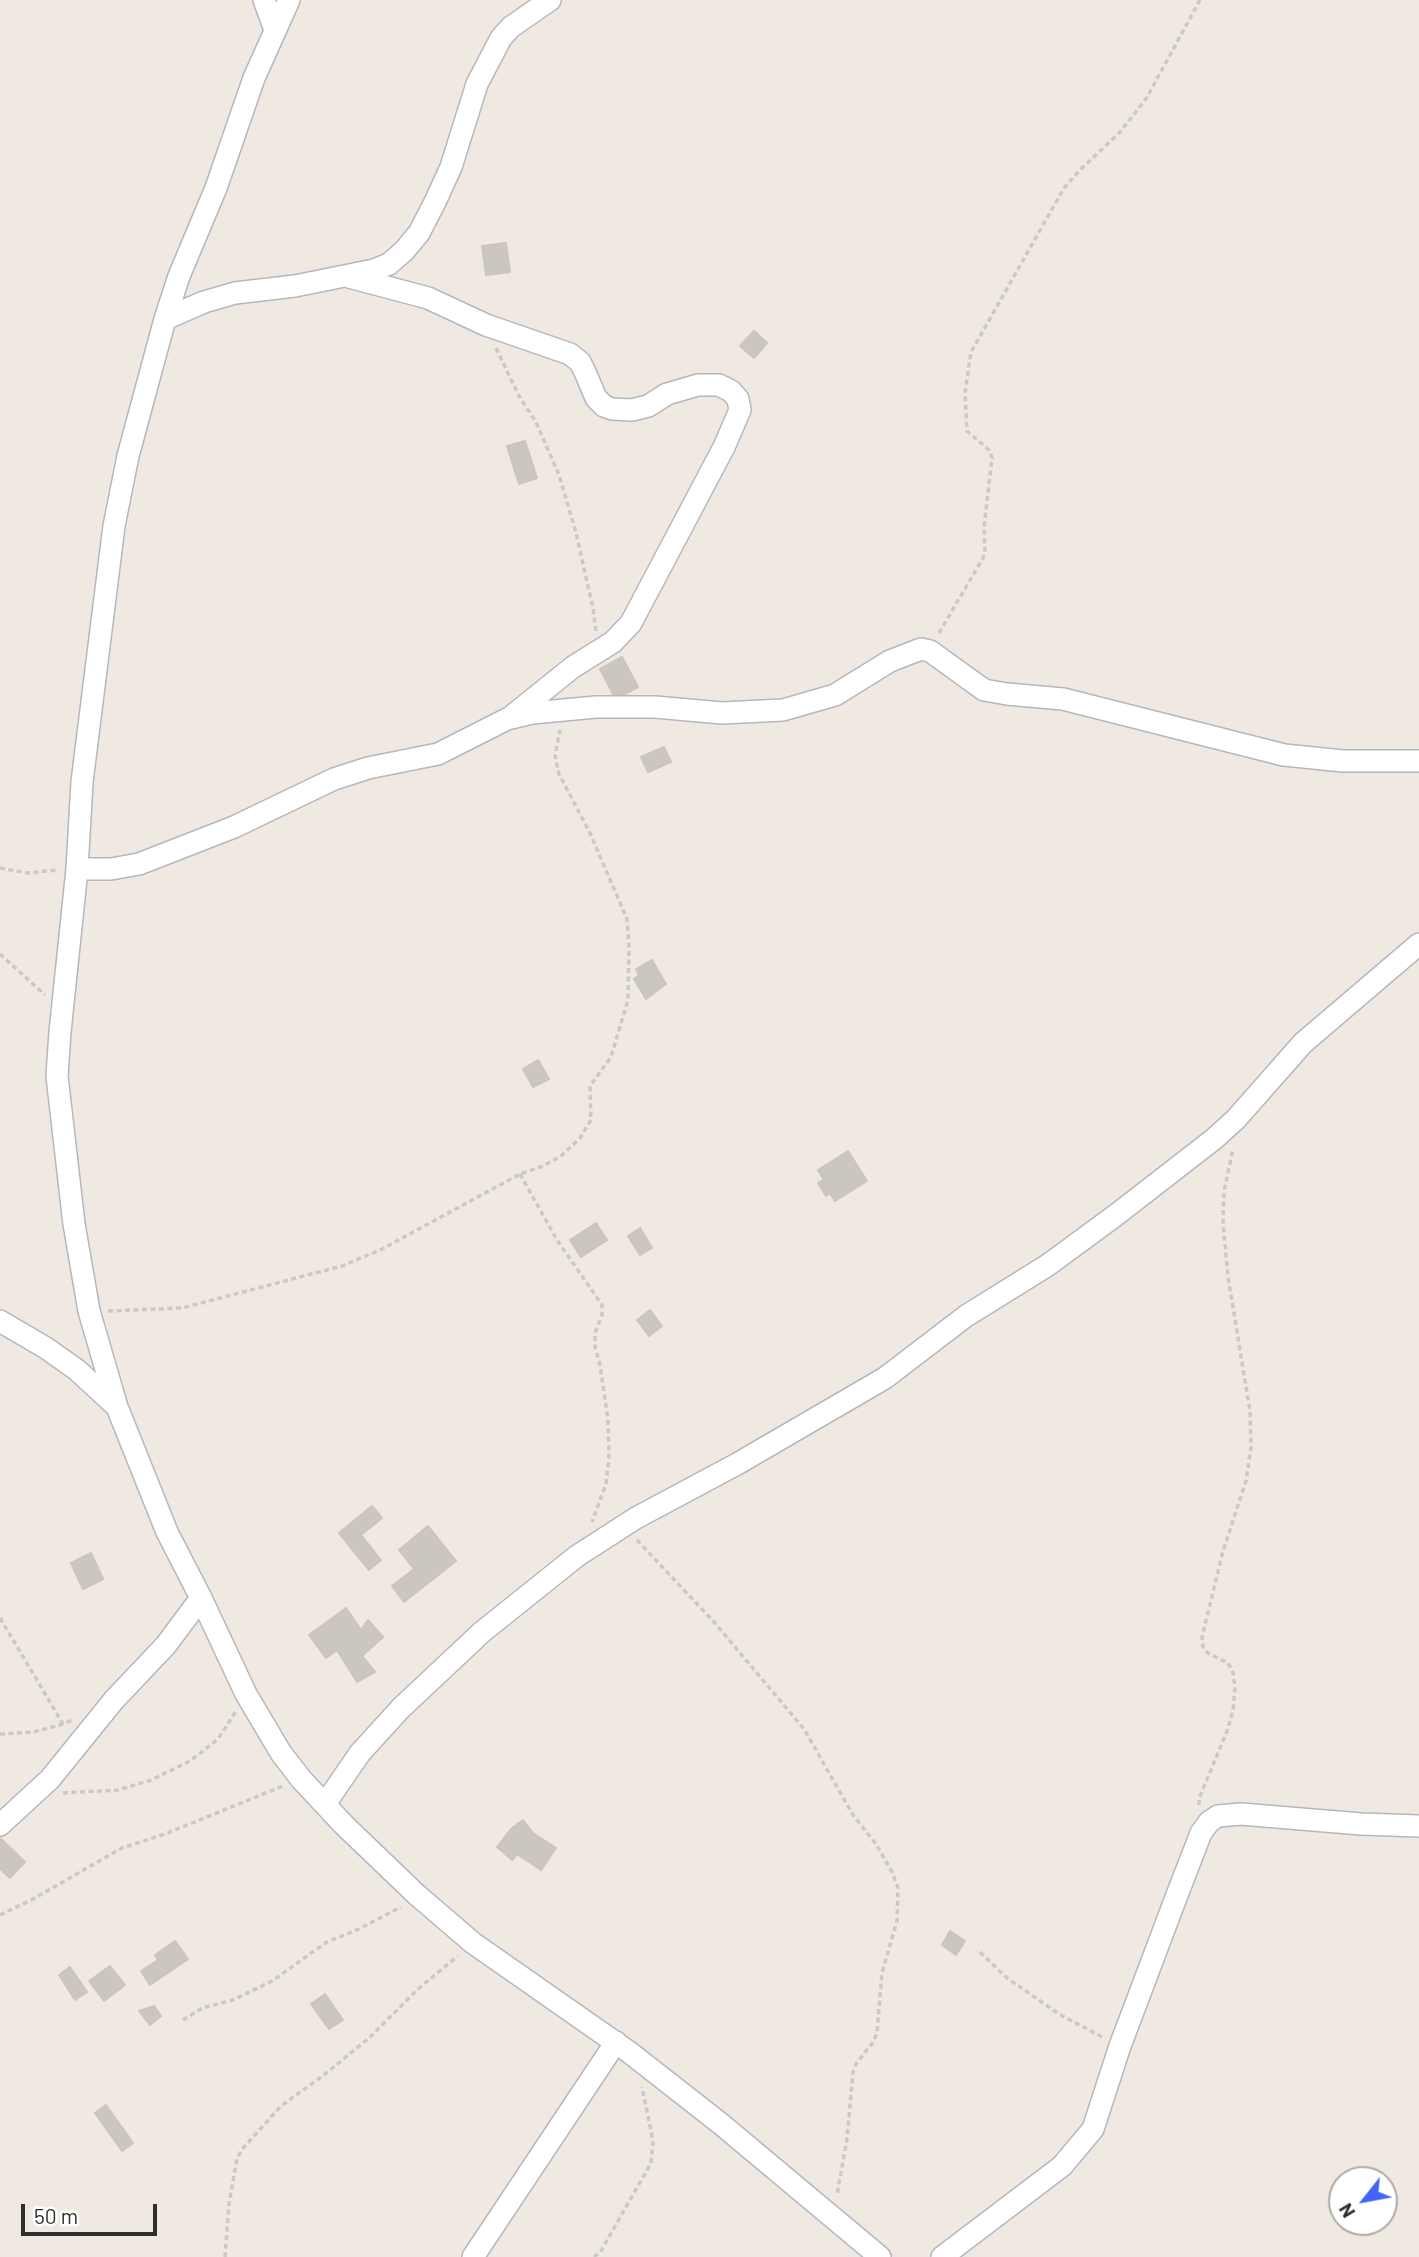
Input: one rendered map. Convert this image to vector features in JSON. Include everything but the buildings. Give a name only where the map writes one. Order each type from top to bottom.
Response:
[{"type":"street","points":[[264,0],[275,30]]},
{"type":"street","points":[[289,0],[254,78],[216,188],[179,276],[128,456],[114,526],[82,782],[77,869],[57,1076],[74,1224],[89,1311],[117,1407],[167,1532],[246,1694],[281,1753],[301,1779],[417,1895],[473,1943],[616,2042],[721,2124],[880,2257]]},
{"type":"street","points":[[165,319],[204,302],[235,293],[348,277],[389,264],[419,233],[450,167],[477,84],[497,46],[511,27],[550,0]]},
{"type":"street","points":[[77,869],[111,869],[139,864],[233,827],[334,779],[368,768],[439,754],[508,719],[573,667],[613,642],[631,623],[724,447],[740,410],[738,399],[731,391],[719,385],[698,384],[667,394],[648,406],[632,410],[612,409],[596,398],[580,362],[570,354],[486,325],[428,298],[348,277]]},
{"type":"street","points":[[508,719],[531,713],[596,707],[655,707],[722,713],[783,710],[835,695],[890,661],[921,649],[930,651],[984,690],[1063,699],[1284,755],[1343,761],[1419,761]]},
{"type":"street","points":[[325,1804],[360,1753],[401,1708],[454,1657],[577,1556],[624,1525],[737,1464],[885,1378],[966,1317],[1048,1265],[1237,1119],[1303,1043],[1419,944]]},
{"type":"street","points":[[0,1321],[77,1370],[117,1407]]},
{"type":"street","points":[[0,1825],[50,1779],[114,1700],[166,1646],[201,1598]]},
{"type":"street","points":[[942,2257],[1062,2166],[1093,2129],[1120,2046],[1201,1833],[1209,1822],[1218,1816],[1241,1814],[1419,1826]]},
{"type":"street","points":[[473,2257],[616,2042]]},
{"type":"path","points":[[930,651],[985,550],[992,458],[989,450],[967,431],[965,393],[971,352],[1064,188],[1120,132],[1146,99],[1200,0]]},
{"type":"path","points":[[486,325],[519,396],[536,422],[559,475],[593,608],[598,652]]},
{"type":"path","points":[[89,1311],[182,1308],[342,1266],[382,1248],[520,1174],[543,1166],[561,1156],[580,1138],[591,1120],[590,1086],[611,1057],[628,1000],[627,919],[590,833],[559,774],[555,756],[567,710]]},
{"type":"path","points":[[0,868],[28,873],[77,869]]},
{"type":"path","points":[[0,954],[26,981],[62,1009]]},
{"type":"path","points":[[1209,1822],[1199,1808],[1199,1799],[1227,1731],[1233,1711],[1234,1686],[1233,1673],[1228,1663],[1208,1653],[1203,1647],[1202,1637],[1223,1551],[1245,1480],[1251,1448],[1250,1411],[1228,1277],[1223,1222],[1224,1191],[1237,1119]]},
{"type":"path","points":[[520,1174],[557,1240],[601,1305],[602,1315],[595,1334],[595,1347],[608,1419],[609,1457],[606,1484],[591,1524]]},
{"type":"path","points":[[624,1525],[714,1622],[804,1729],[853,1815],[876,1844],[898,1888],[897,1921],[883,1973],[877,2032],[853,2072],[847,2139],[833,2217]]},
{"type":"path","points":[[0,1618],[63,1724]]},
{"type":"path","points":[[58,1794],[118,1790],[151,1780],[190,1761],[218,1739],[246,1694]]},
{"type":"path","points":[[0,1734],[34,1732],[63,1724],[83,1714]]},
{"type":"path","points":[[0,1915],[122,1849],[301,1779]]},
{"type":"path","points":[[183,2020],[202,2008],[233,2000],[272,1981],[327,1942],[383,1917],[417,1895]]},
{"type":"path","points":[[225,2257],[229,2204],[237,2158],[244,2147],[281,2106],[324,2076],[369,2038],[418,1989],[473,1943]]},
{"type":"path","points":[[980,1952],[1007,1978],[1059,2014],[1120,2046]]},
{"type":"path","points":[[594,2257],[601,2251],[651,2163],[653,2141],[641,2085]]}]
